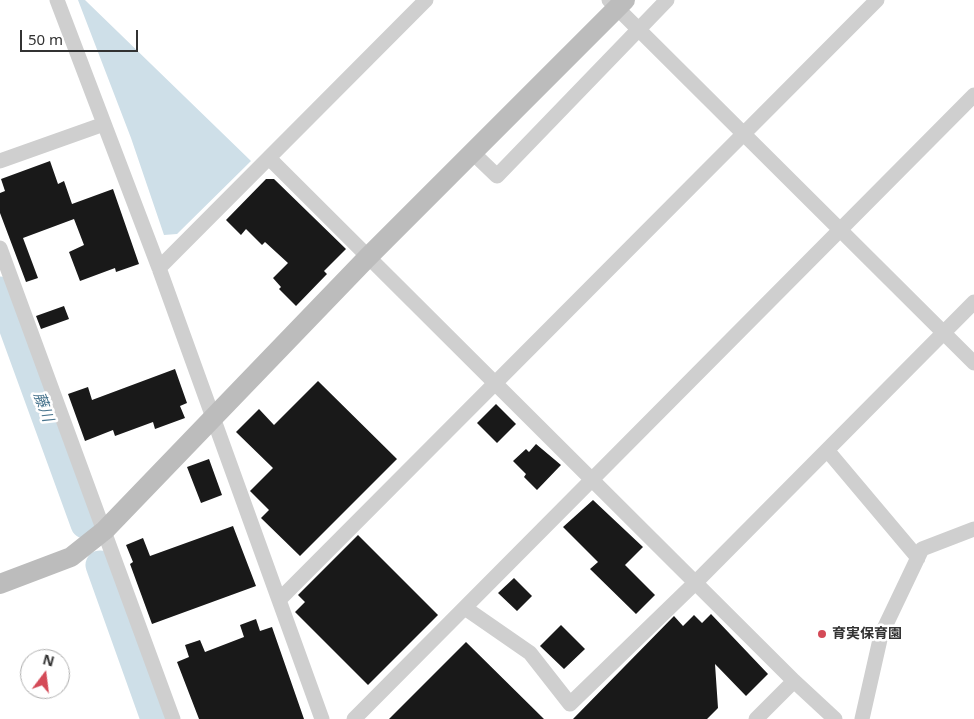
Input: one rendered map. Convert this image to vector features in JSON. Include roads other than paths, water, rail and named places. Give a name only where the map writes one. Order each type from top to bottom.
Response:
[{"type":"street","points":[[56,0],[159,268],[322,719]]},
{"type":"street","points":[[159,268],[426,0]]},
{"type":"street","points":[[473,153],[497,176],[667,0]]},
{"type":"street","points":[[279,600],[877,0]]},
{"type":"street","points":[[0,584],[71,557],[104,530],[617,3],[637,30],[974,363]]},
{"type":"street","points":[[354,719],[974,95]]},
{"type":"street","points":[[0,161],[104,124]]},
{"type":"street","points":[[269,158],[367,258],[593,479],[794,681],[835,719]]},
{"type":"street","points":[[0,248],[173,719]]},
{"type":"street","points":[[465,608],[530,653],[570,704],[696,582],[974,302]]},
{"type":"street","points":[[827,450],[918,558]]},
{"type":"street","points":[[862,719],[881,635],[922,549],[974,529]]},
{"type":"street","points":[[756,719],[794,681]]},
{"type":"waterway","name":"藤川","points":[[0,291],[85,524]]},
{"type":"waterway","name":"藤川","points":[[100,565],[155,719]]},
{"type":"place","name":"育実保育園","points":[[822,634]]}]
